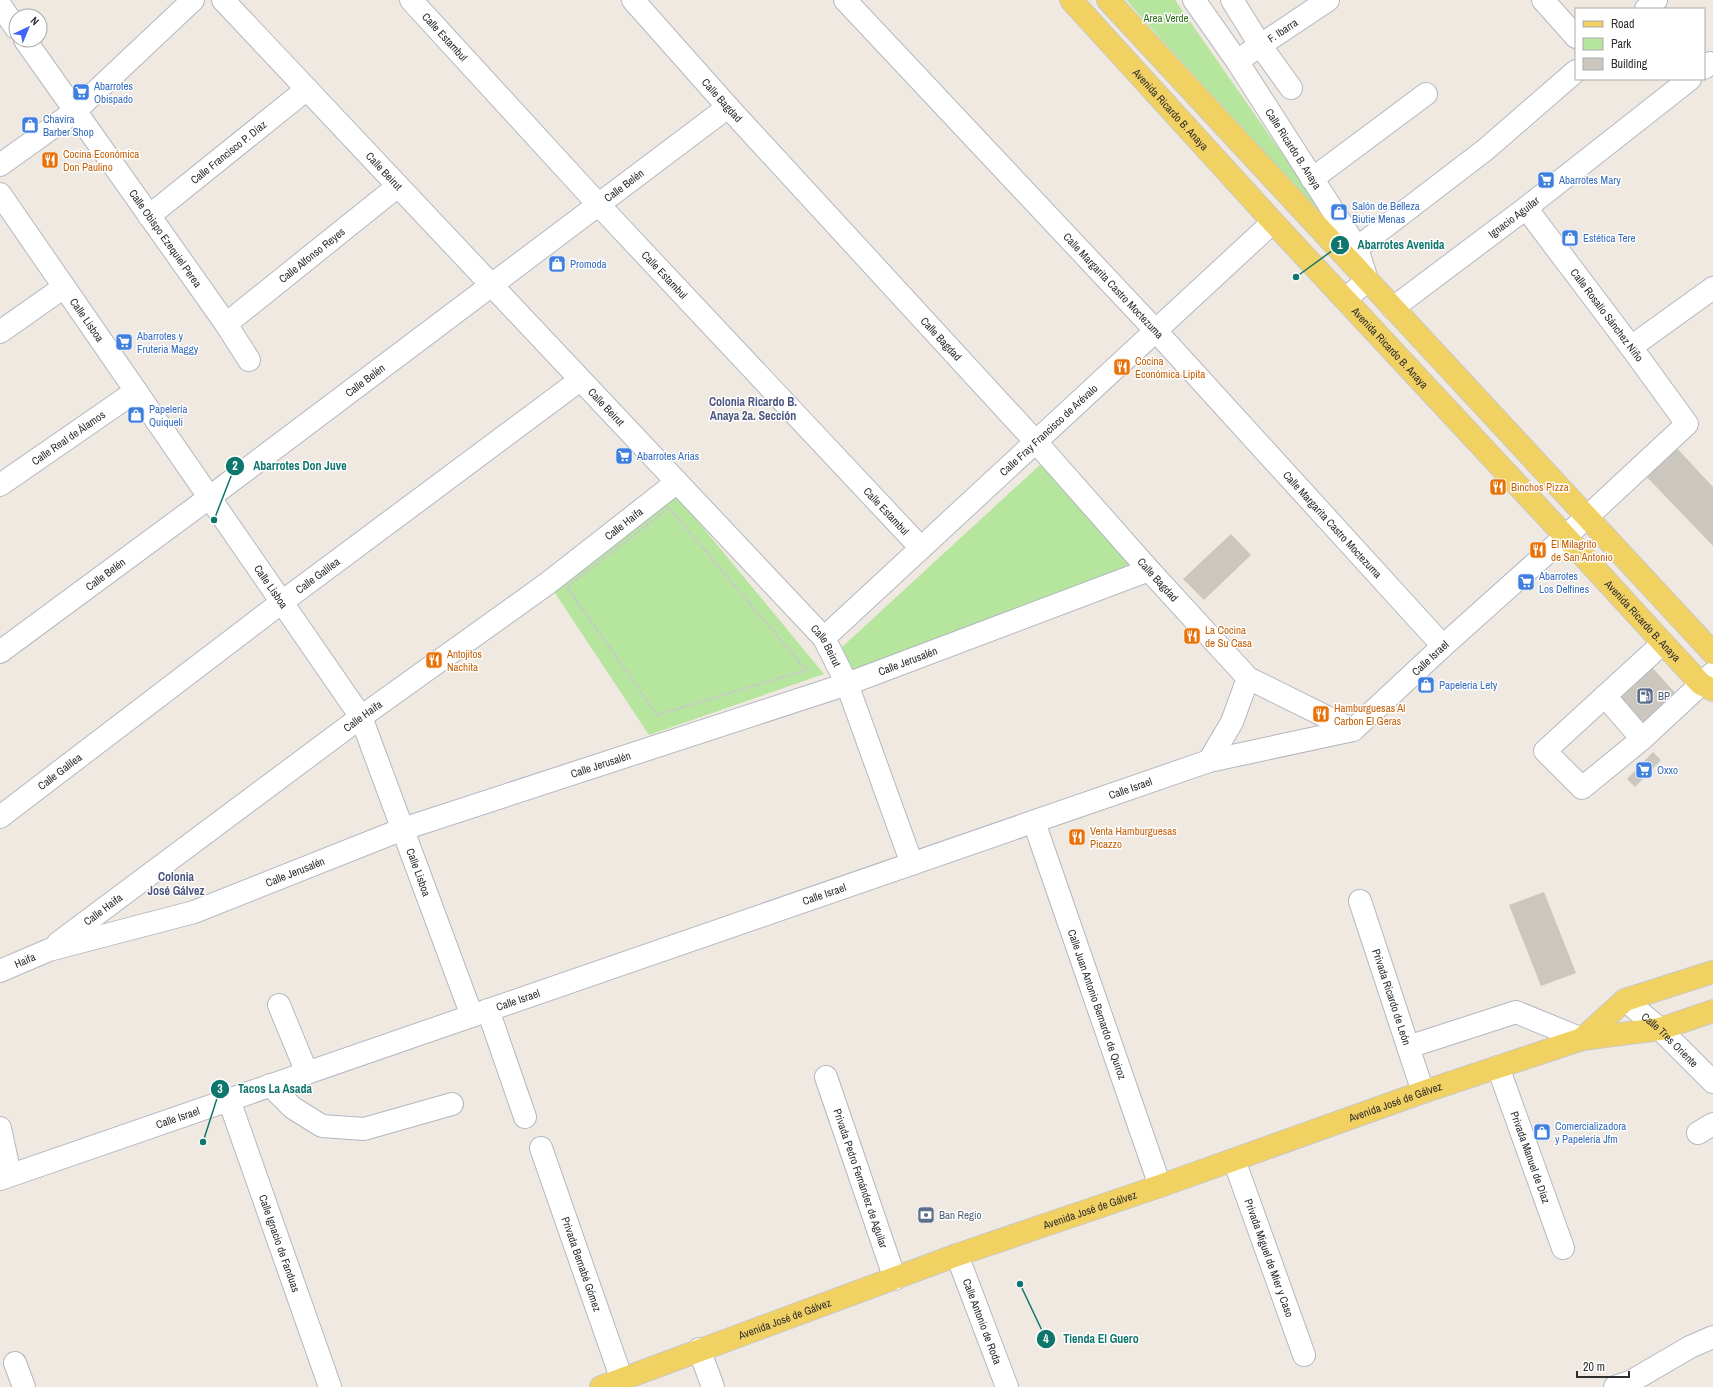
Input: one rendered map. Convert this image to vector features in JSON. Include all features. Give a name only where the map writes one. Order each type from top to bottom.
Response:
[{"type":"main road","name":"Avenida Ricardo B. Anaya","points":[[1071,0],[1273,222],[1346,299],[1663,643],[1709,682]]},
{"type":"main road","points":[[1108,0],[1713,652]]},
{"type":"main road","name":"Avenida José de Gálvez","points":[[1582,1039],[1625,1000],[1713,972]]},
{"type":"main road","name":"Avenida José de Gálvez","points":[[601,1387],[699,1349],[958,1255],[1160,1186],[1423,1092],[1582,1039],[1660,1029],[1713,1011]]},
{"type":"street","points":[[0,165],[74,112],[193,0]]},
{"type":"street","name":"Calle Beirut","points":[[223,0],[824,638],[847,684],[912,864]]},
{"type":"street","name":"Calle Estambul","points":[[411,0],[598,204],[921,548]]},
{"type":"street","name":"Calle Bagdad","points":[[633,0],[728,107],[1036,442],[1149,570],[1248,678],[1353,730]]},
{"type":"street","name":"Calle Ricardo B. Anaya","points":[[1194,0],[1237,61],[1357,248],[1367,280]]},
{"type":"street","points":[[1232,0],[1260,45],[1291,88]]},
{"type":"street","name":"F. Ibarra","points":[[1237,61],[1328,0]]},
{"type":"street","points":[[1543,0],[1575,36]]},
{"type":"street","points":[[1647,8],[1656,0]]},
{"type":"street","name":"Calle Margarita Castro Moctezuma","points":[[848,1],[1156,330],[1444,646]]},
{"type":"street","points":[[0,4],[8,16]]},
{"type":"street","name":"Calle Obispo Ezequiel Perea","points":[[30,48],[226,324],[249,360]]},
{"type":"street","points":[[1357,248],[1485,150],[1575,72]]},
{"type":"street","name":"Ignacio Aguilar","points":[[1393,308],[1526,208],[1689,80]]},
{"type":"street","name":"Calle Francisco P. Díaz","points":[[150,216],[307,89]]},
{"type":"street","points":[[1312,179],[1426,94]]},
{"type":"street","name":"Calle Belén","points":[[0,652],[210,497],[728,107]]},
{"type":"street","name":"Calle Alfonso Reyes","points":[[226,324],[398,186]]},
{"type":"street","name":"Calle Lisboa","points":[[0,194],[361,716],[403,829],[525,1116]]},
{"type":"street","name":"Calle Rosalío Sánchez Niño","points":[[1526,208],[1687,424]]},
{"type":"street","name":"Calle Fray Francisco de Arévalo","points":[[824,638],[1273,222]]},
{"type":"street","points":[[1346,299],[1367,280]]},
{"type":"street","points":[[0,332],[64,287]]},
{"type":"street","points":[[1631,347],[1713,288]]},
{"type":"street","name":"Calle Galilea","points":[[0,817],[282,602],[580,380]]},
{"type":"street","name":"Calle Real de Álamos","points":[[0,485],[136,391]]},
{"type":"street","name":"Calle Israel","points":[[5,1177],[1209,761],[1353,730],[1687,424]]},
{"type":"street","name":"Calle Haifa","points":[[49,950],[361,716],[548,583],[677,482]]},
{"type":"street","name":"Calle Jerusalén","points":[[49,950],[194,912],[403,829],[847,684],[1149,570]]},
{"type":"street","points":[[1663,643],[1545,751],[1582,788],[1709,682]]},
{"type":"street","points":[[1209,761],[1232,722],[1248,678]]},
{"type":"street","points":[[1604,696],[1642,739]]},
{"type":"street","name":"Calle Juan Antonio Bernardo de Quiroz","points":[[1034,822],[1160,1186]]},
{"type":"street","name":"Privada Ricardo de León","points":[[1360,901],[1423,1092]]},
{"type":"street","name":"Haifa","points":[[0,971],[49,950]]},
{"type":"street","name":"Calle Tres Oriente","points":[[1625,1000],[1660,1029],[1713,1082]]},
{"type":"street","points":[[278,1005],[307,1073]]},
{"type":"street","points":[[1408,1047],[1516,1012],[1582,1039]]},
{"type":"street","name":"Privada Manuel de Díaz","points":[[1498,1067],[1563,1248]]},
{"type":"street","name":"Privada Pedro Fernández de Aguilar","points":[[826,1077],[895,1279]]},
{"type":"street","points":[[270,1086],[293,1108],[322,1126],[364,1129],[452,1104]]},
{"type":"street","name":"Calle Ignacio de Fanduas","points":[[229,1100],[330,1387]]},
{"type":"street","points":[[0,1128],[5,1177]]},
{"type":"street","name":"Privada Bernabé Gómez","points":[[541,1148],[622,1380]]},
{"type":"street","name":"Privada Miguel de Mier y Caso","points":[[1234,1160],[1304,1355]]},
{"type":"street","name":"Calle Antonio de Roda","points":[[958,1255],[1007,1387]]},
{"type":"street","points":[[1627,1385],[1690,1347],[1713,1337]]},
{"type":"street","points":[[699,1349],[713,1387]]},
{"type":"street","points":[[15,1363],[24,1387]]},
{"type":"path","points":[[669,508],[801,664],[806,670],[657,715],[567,586],[669,508]]},
{"type":"green space","name":"Area Verde","points":[[1126,0],[1175,0],[1343,241]]},
{"type":"green space","points":[[1042,463],[1134,564],[852,674],[842,647]]},
{"type":"green space","points":[[671,489],[824,674],[649,735],[549,584]]},
{"type":"building","points":[[1673,444],[1713,487],[1713,546],[1643,473]]},
{"type":"building","points":[[1231,534],[1251,555],[1204,600],[1183,579]]},
{"type":"building","name":"BP","points":[[1649,664],[1677,695],[1642,728],[1613,696]]},
{"type":"building","name":"Oxxo","points":[[1653,752],[1661,760],[1635,787],[1627,779]]},
{"type":"building","points":[[1544,892],[1576,973],[1541,986],[1509,905]]},
{"type":"place","name":"Abarrotes Obispado","points":[[81,92]]},
{"type":"place","name":"Chavira Barber Shop","points":[[30,125]]},
{"type":"place","name":"Cocina Económica Don Paulino","points":[[50,160]]},
{"type":"place","name":"Abarrotes Mary","points":[[1546,180]]},
{"type":"place","name":"Salón de Belleza Biutie Menas","points":[[1339,212]]},
{"type":"place","name":"Estética Tere","points":[[1570,238]]},
{"type":"place","name":"Promoda","points":[[557,264]]},
{"type":"place","name":"Abarrotes Avenida","points":[[1296,277]]},
{"type":"place","name":"Abarrotes y Fruteria Maggy","points":[[124,342]]},
{"type":"place","name":"Cocina Económica Lipita","points":[[1122,367]]},
{"type":"place","name":"Papelería Quiqueli","points":[[136,415]]},
{"type":"place","name":"Abarrotes Arias","points":[[624,456]]},
{"type":"place","name":"Binchos Pizza","points":[[1498,487]]},
{"type":"place","name":"Abarrotes Don Juve","points":[[214,520]]},
{"type":"place","name":"El Milagrito de San Antonio","points":[[1538,550]]},
{"type":"place","name":"Abarrotes Los Delfines","points":[[1526,582]]},
{"type":"place","name":"La Cocina de Su Casa","points":[[1192,636]]},
{"type":"place","name":"Antojitos Nachita","points":[[434,660]]},
{"type":"place","name":"Papelería Lety","points":[[1426,685]]},
{"type":"place","name":"BP","points":[[1645,696]]},
{"type":"place","name":"Hamburguesas Al Carbon El Geras","points":[[1321,714]]},
{"type":"place","name":"Oxxo","points":[[1644,770]]},
{"type":"place","name":"Venta Hamburguesas Picazzo","points":[[1077,837]]},
{"type":"place","name":"Comercializadora y Papelería Jfm","points":[[1542,1132]]},
{"type":"place","name":"Tacos La Asada","points":[[203,1142]]},
{"type":"place","name":"Ban Regio","points":[[926,1215]]},
{"type":"place","name":"Tienda El Guero","points":[[1020,1284]]},
{"type":"district","name":"Colonia Ricardo B. Anaya 2a. Sección","points":[[753,409]]},
{"type":"district","name":"Colonia José Gálvez","points":[[176,884]]}]
